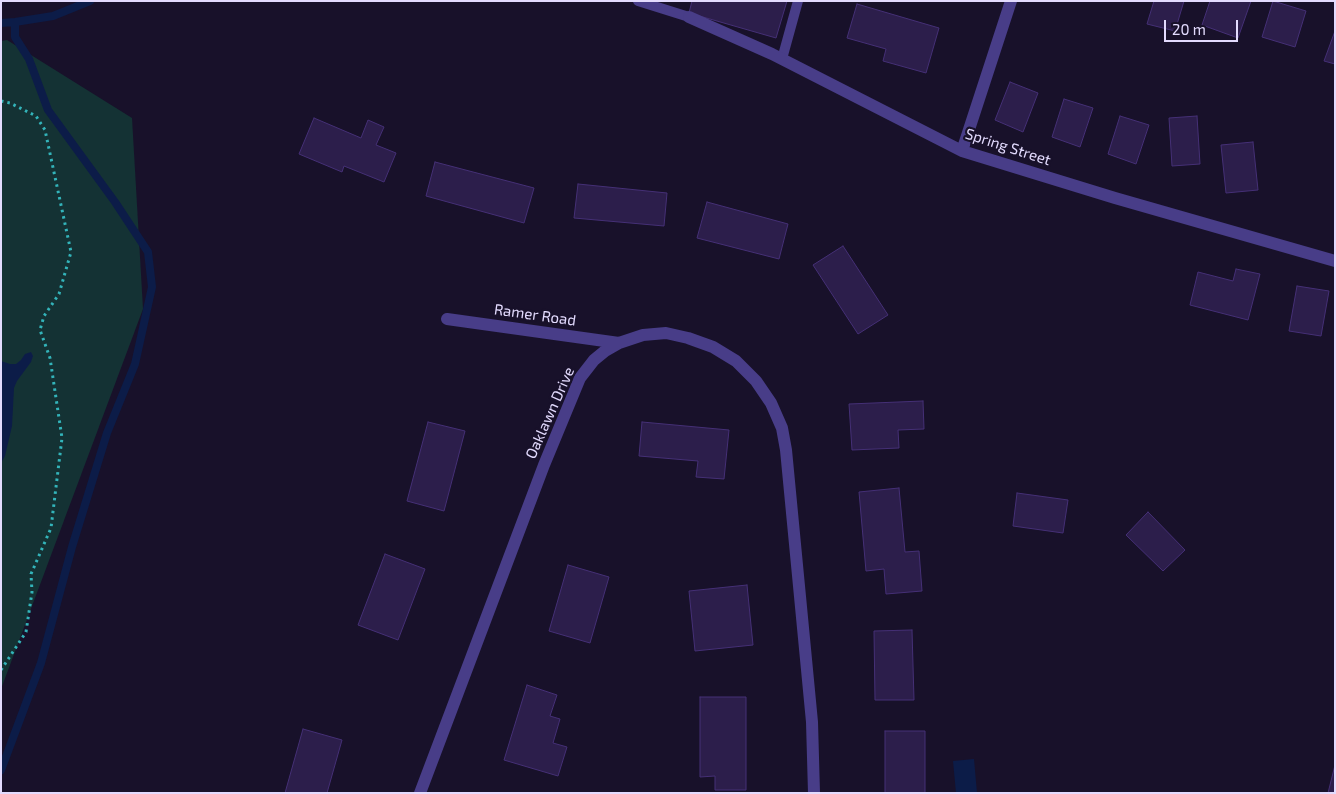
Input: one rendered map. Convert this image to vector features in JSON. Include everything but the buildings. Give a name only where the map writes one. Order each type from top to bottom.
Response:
[{"type":"street","points":[[962,151],[1011,1]]},
{"type":"street","name":"Spring Street","points":[[689,17],[782,59],[962,151],[1115,198],[1335,261]]},
{"type":"street","name":"Ramer Road","points":[[448,319],[619,343]]},
{"type":"street","name":"Oaklawn Drive","points":[[420,793],[544,465],[580,378],[594,360],[619,343],[643,335],[666,333],[713,347],[736,362],[756,381],[771,403],[782,428],[786,450],[812,722],[814,793]]},
{"type":"lane","points":[[638,1],[651,3],[689,17]]},
{"type":"lane","points":[[782,59],[798,1]]},
{"type":"path","points":[[1,101],[36,116],[45,130],[71,252],[59,294],[44,316],[40,330],[50,358],[62,438],[51,528],[30,574],[32,592],[26,632],[1,670]]},
{"type":"green space","points":[[7,40],[132,118],[143,309],[1,689],[1,41]]},
{"type":"water","points":[[31,352],[33,356],[31,362],[14,388],[12,426],[5,456],[1,463],[1,361],[16,364],[25,354]]},
{"type":"water","points":[[974,759],[977,793],[956,793],[953,761]]},
{"type":"waterway","points":[[1,23],[53,16],[90,1]]},
{"type":"waterway","points":[[1,770],[41,663],[72,547],[107,433],[135,364],[152,287],[148,252],[115,202],[48,110],[29,59],[15,37],[15,22]]}]
